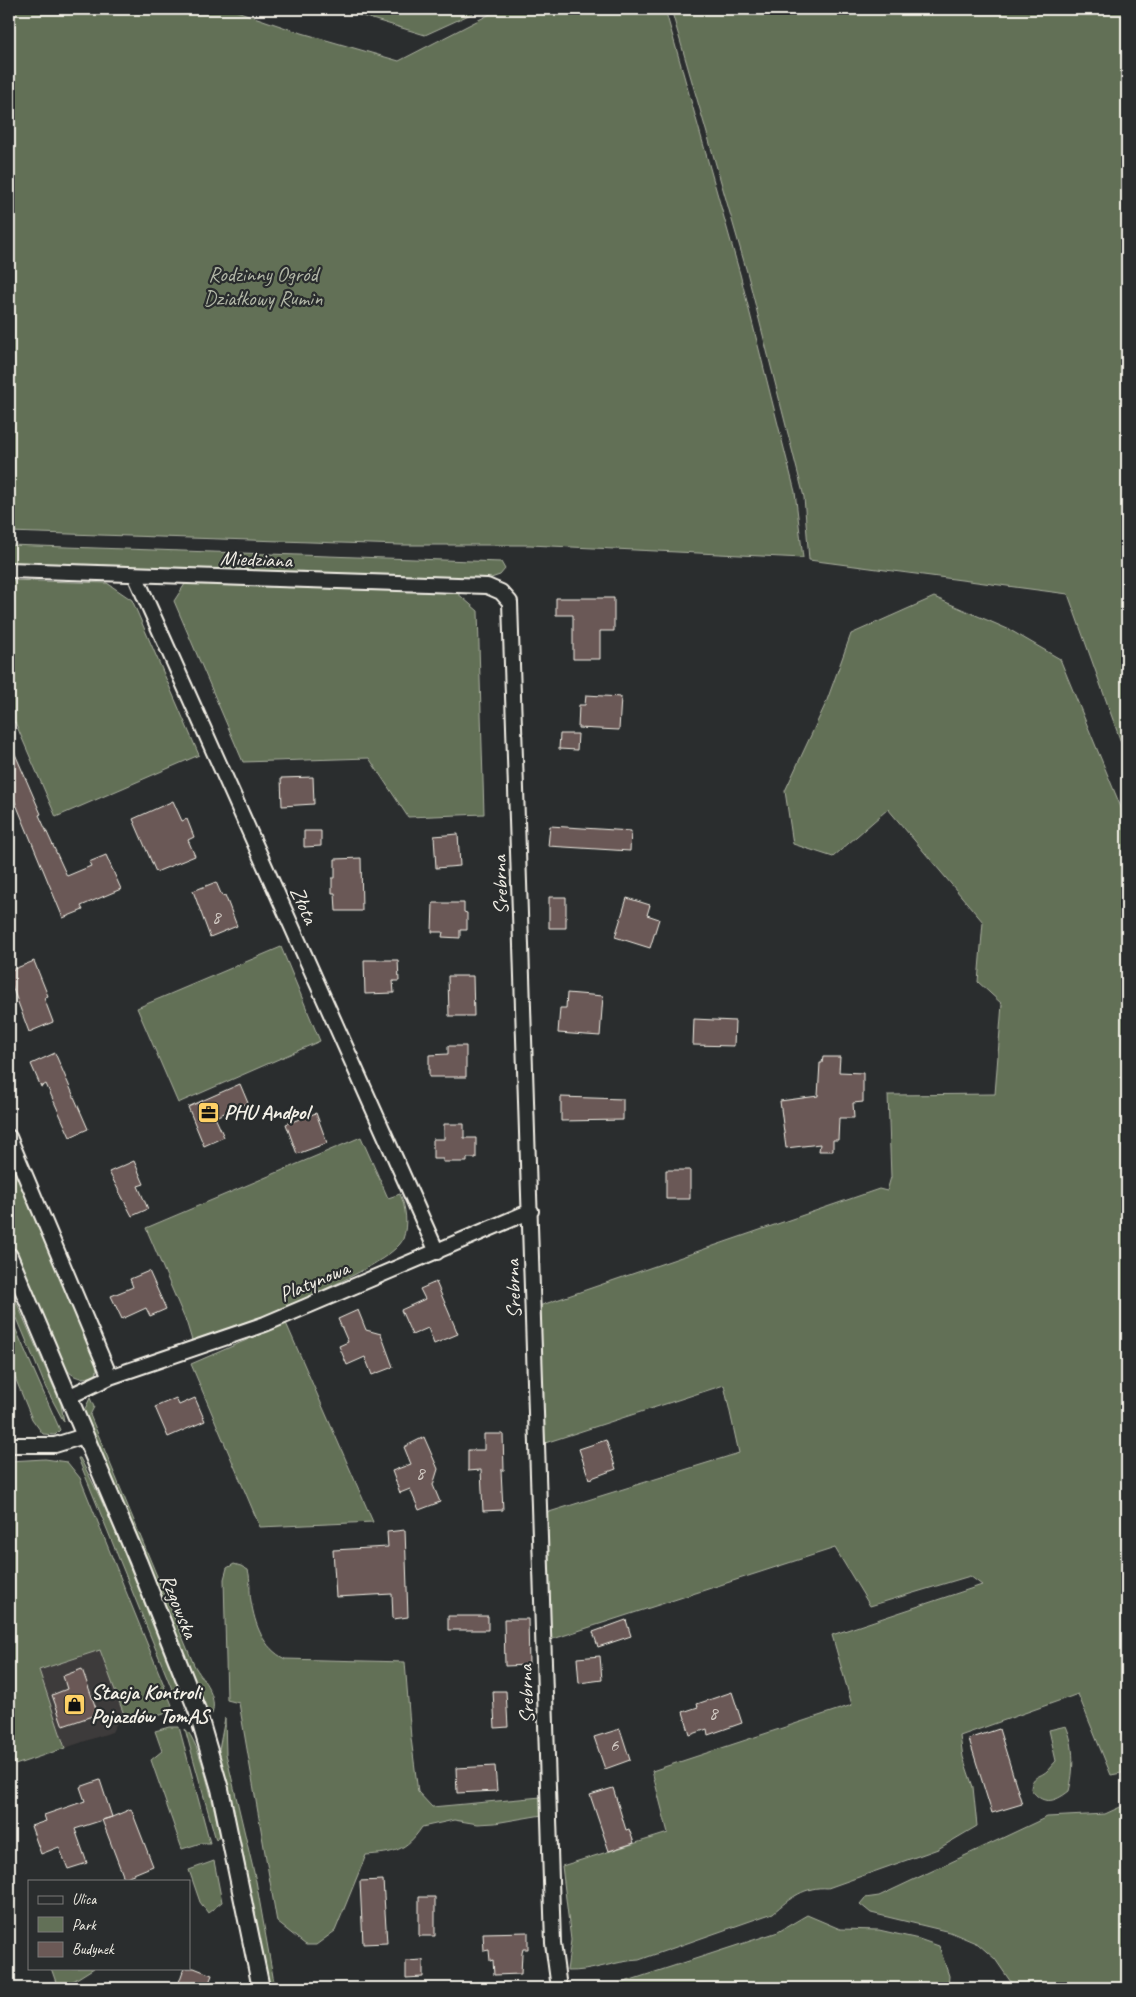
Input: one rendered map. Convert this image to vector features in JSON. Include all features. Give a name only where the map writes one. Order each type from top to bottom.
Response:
[{"type":"street","name":"Miedziana","points":[[9,570],[487,586],[501,592]]},
{"type":"street","name":"Złota","points":[[135,574],[438,1252]]},
{"type":"street","name":"Srebrna","points":[[501,592],[510,602],[553,1943],[559,1988]]},
{"type":"street","points":[[9,1137],[110,1377]]},
{"type":"street","name":"Platynowa","points":[[68,1398],[110,1377],[264,1324],[438,1252],[531,1211]]},
{"type":"street","name":"Rzgowska","points":[[9,1256],[142,1569],[203,1728],[233,1846],[261,1988]]},
{"type":"street","points":[[9,1445],[56,1445],[84,1436]]},
{"type":"shaded area","points":[[100,1650],[123,1712],[112,1732],[65,1748],[38,1671]]},
{"type":"green space","name":"Rodzinny Ogród Działkowy Rumin","points":[[9,9],[231,9],[295,31],[399,61],[500,9],[665,9],[740,274],[795,492],[803,558],[530,545],[401,545],[9,532]]},
{"type":"green space","points":[[339,9],[482,9],[425,35]]},
{"type":"green space","points":[[671,9],[1127,9],[1127,759],[1068,594],[809,560],[804,497],[747,272]]},
{"type":"green space","points":[[9,545],[501,562],[505,569],[500,575],[488,579],[9,563]]},
{"type":"green space","points":[[9,580],[107,583],[132,600],[199,755],[56,817],[15,722],[9,724]]},
{"type":"green space","points":[[185,584],[456,592],[478,611],[484,814],[408,817],[369,758],[243,762],[174,601]]},
{"type":"green space","points":[[934,597],[1010,630],[1060,659],[1127,822],[1127,1772],[1111,1775],[1078,1694],[960,1736],[963,1757],[973,1787],[977,1826],[938,1849],[828,1888],[805,1891],[786,1902],[773,1913],[639,1960],[585,1970],[567,1971],[571,1940],[562,1866],[668,1833],[652,1771],[852,1705],[832,1635],[982,1585],[970,1576],[870,1606],[835,1548],[550,1640],[546,1513],[739,1453],[724,1385],[545,1443],[539,1306],[879,1189],[887,1191],[891,1177],[888,1095],[995,1094],[1002,1004],[978,982],[983,922],[888,809],[833,857],[793,844],[785,791],[826,703],[851,634]]},
{"type":"green space","points":[[281,947],[320,1041],[178,1103],[137,1008]]},
{"type":"green space","points":[[361,1137],[388,1198],[400,1194],[406,1216],[403,1239],[392,1252],[341,1282],[272,1313],[193,1344],[187,1324],[146,1228]]},
{"type":"green space","points":[[9,1145],[99,1358],[96,1375],[79,1378],[71,1374],[61,1361],[9,1238]]},
{"type":"green space","points":[[9,1285],[61,1404],[64,1422],[46,1388],[9,1299]]},
{"type":"green space","points":[[9,1314],[60,1430],[55,1435],[43,1434],[32,1419],[9,1363]]},
{"type":"green space","points":[[286,1323],[373,1522],[260,1527],[191,1364]]},
{"type":"green space","points":[[90,1398],[94,1407],[90,1415],[194,1665],[211,1695],[213,1701],[212,1714],[206,1713],[187,1661],[85,1419],[84,1411]]},
{"type":"green space","points":[[78,1458],[80,1458],[108,1514],[132,1572],[179,1690],[176,1699]]},
{"type":"green space","points":[[45,1459],[67,1462],[80,1478],[172,1705],[164,1714],[136,1722],[123,1712],[100,1650],[39,1670],[65,1748],[15,1765],[9,1747],[9,1461]]},
{"type":"green space","points":[[234,1564],[248,1570],[250,1597],[261,1635],[271,1649],[285,1659],[405,1662],[411,1738],[418,1792],[432,1807],[541,1797],[542,1815],[478,1824],[454,1820],[422,1827],[405,1846],[392,1852],[366,1855],[335,1931],[316,1945],[306,1945],[277,1922],[239,1703],[227,1700],[224,1579],[227,1568]]},
{"type":"green space","points":[[225,1718],[226,1754],[256,1881],[275,1988],[269,1988],[242,1849],[218,1755]]},
{"type":"green space","points":[[1066,1726],[1073,1758],[1069,1791],[1053,1800],[1044,1800],[1039,1798],[1031,1789],[1032,1784],[1034,1779],[1047,1771],[1056,1761],[1049,1730]]},
{"type":"green space","points":[[169,1727],[179,1727],[210,1843],[201,1843],[182,1849],[151,1760],[162,1751],[155,1731]]},
{"type":"green space","points":[[185,1729],[196,1747],[206,1778],[220,1835],[216,1840]]},
{"type":"green space","points":[[1127,1804],[1127,1988],[1015,1988],[995,1959],[978,1944],[950,1932],[871,1913],[860,1904],[865,1898],[879,1896],[1047,1817],[1105,1814]]},
{"type":"green space","points":[[214,1861],[222,1902],[208,1913],[200,1902],[189,1870]]},
{"type":"green space","points":[[807,1915],[840,1929],[879,1930],[919,1939],[939,1946],[949,1976],[948,1988],[606,1988],[778,1932]]},
{"type":"green space","points":[[52,1970],[91,1970],[62,1988],[58,1988]]},
{"type":"building","points":[[556,598],[614,598],[614,631],[600,631],[600,659],[573,659],[573,615],[556,615]]},
{"type":"building","points":[[586,695],[621,697],[619,730],[578,728],[579,705],[585,705]]},
{"type":"building","points":[[560,734],[578,734],[577,750],[559,749]]},
{"type":"building","points":[[9,740],[41,814],[39,815],[67,876],[91,866],[89,862],[106,855],[121,889],[81,906],[83,910],[63,918],[9,787]]},
{"type":"building","points":[[313,777],[314,804],[282,806],[281,778]]},
{"type":"building","points":[[173,801],[182,821],[187,819],[194,837],[188,840],[195,856],[156,872],[133,819]]},
{"type":"building","points":[[550,826],[631,831],[630,851],[548,846]]},
{"type":"building","points":[[304,831],[321,831],[321,846],[304,847]]},
{"type":"building","points":[[458,834],[460,866],[436,868],[434,836]]},
{"type":"building","points":[[361,858],[362,911],[336,911],[335,893],[332,893],[332,878],[335,878],[335,859]]},
{"type":"building","points":[[216,882],[222,896],[225,895],[237,926],[210,937],[193,891]]},
{"type":"building","points":[[549,897],[566,897],[566,928],[549,928]]},
{"type":"building","points":[[627,898],[650,905],[647,915],[659,919],[650,948],[615,937]]},
{"type":"building","points":[[433,903],[464,903],[464,912],[467,913],[467,930],[460,930],[460,938],[442,937],[443,932],[432,932]]},
{"type":"building","points":[[364,960],[398,960],[399,981],[393,981],[394,993],[365,994]]},
{"type":"building","points":[[34,961],[48,996],[44,998],[53,1022],[29,1032],[9,978],[9,971]]},
{"type":"building","points":[[448,976],[473,976],[474,1016],[449,1016]]},
{"type":"building","points":[[567,993],[603,996],[600,1036],[558,1033],[560,1008],[566,1008]]},
{"type":"building","points":[[694,1019],[735,1021],[734,1046],[693,1045]]},
{"type":"building","points":[[448,1046],[466,1046],[466,1077],[429,1077],[429,1055],[448,1054]]},
{"type":"building","points":[[55,1053],[88,1129],[70,1137],[46,1084],[41,1087],[31,1064]]},
{"type":"building","points":[[823,1057],[840,1057],[839,1072],[863,1073],[863,1102],[853,1103],[854,1118],[839,1118],[838,1140],[833,1140],[833,1151],[819,1151],[820,1144],[786,1148],[780,1101],[818,1096],[820,1063],[822,1063]]},
{"type":"building","name":"PHU Andpol","points":[[240,1084],[248,1103],[215,1117],[224,1137],[204,1146],[188,1107]]},
{"type":"building","points":[[561,1097],[623,1099],[623,1120],[561,1121]]},
{"type":"building","points":[[316,1113],[327,1143],[297,1154],[286,1124]]},
{"type":"building","points":[[444,1124],[464,1124],[464,1138],[476,1138],[476,1158],[467,1158],[467,1162],[443,1162],[443,1159],[433,1159],[433,1139],[444,1139]]},
{"type":"building","points":[[134,1161],[144,1184],[138,1186],[148,1209],[132,1216],[109,1172]]},
{"type":"building","points":[[666,1170],[690,1170],[690,1199],[666,1199]]},
{"type":"building","points":[[149,1271],[166,1309],[150,1316],[146,1308],[122,1319],[111,1296],[133,1287],[130,1279]]},
{"type":"building","points":[[436,1282],[458,1334],[434,1344],[428,1328],[412,1335],[401,1310],[425,1299],[420,1289]]},
{"type":"building","points":[[358,1310],[366,1330],[381,1334],[393,1367],[372,1375],[365,1357],[347,1365],[339,1346],[348,1342],[338,1319]]},
{"type":"building","points":[[176,1398],[179,1405],[195,1398],[205,1421],[168,1437],[155,1407]]},
{"type":"building","points":[[484,1434],[503,1434],[504,1470],[501,1470],[503,1510],[483,1511],[481,1470],[468,1471],[468,1450],[484,1450]]},
{"type":"building","points":[[424,1437],[438,1469],[433,1485],[440,1502],[419,1510],[410,1489],[400,1493],[392,1471],[411,1464],[404,1447]]},
{"type":"building","points":[[606,1440],[616,1469],[589,1479],[579,1449]]},
{"type":"building","points":[[405,1530],[408,1617],[393,1619],[392,1594],[336,1597],[333,1550],[388,1547],[387,1532]]},
{"type":"building","points":[[448,1616],[488,1616],[488,1630],[448,1630]]},
{"type":"building","points":[[504,1619],[528,1619],[529,1665],[505,1666]]},
{"type":"building","points":[[626,1620],[631,1636],[598,1647],[593,1632]]},
{"type":"building","points":[[600,1656],[602,1680],[579,1683],[577,1658]]},
{"type":"building","name":"Stacja Kontroli Pojazdów TomAS","points":[[82,1669],[98,1714],[63,1726],[52,1695],[67,1689],[63,1676]]},
{"type":"building","points":[[493,1691],[506,1691],[508,1727],[495,1728]]},
{"type":"building","points":[[732,1692],[742,1723],[708,1735],[707,1729],[690,1735],[683,1712],[698,1707],[697,1704]]},
{"type":"building","points":[[620,1729],[630,1760],[605,1769],[594,1737]]},
{"type":"building","points":[[999,1729],[1022,1804],[992,1813],[969,1739]]},
{"type":"building","points":[[495,1766],[497,1791],[457,1793],[456,1768]]},
{"type":"building","points":[[100,1780],[112,1817],[131,1809],[153,1866],[124,1878],[102,1820],[75,1829],[87,1863],[68,1869],[59,1847],[41,1854],[31,1826],[46,1821],[44,1815],[85,1801],[80,1787]]},
{"type":"building","points":[[613,1788],[626,1830],[629,1829],[634,1843],[609,1851],[590,1795]]},
{"type":"building","points":[[383,1880],[387,1943],[363,1944],[360,1881]]},
{"type":"building","points":[[419,1897],[435,1897],[435,1936],[419,1936]]},
{"type":"building","points":[[528,1932],[528,1949],[523,1949],[521,1974],[494,1975],[493,1960],[490,1961],[489,1950],[484,1951],[483,1933]]},
{"type":"building","points":[[423,1960],[423,1977],[406,1978],[406,1961]]},
{"type":"building","points":[[194,1968],[212,1975],[207,1988],[177,1988],[183,1970]]},
{"type":"place","name":"PHU Andpol","points":[[208,1112]]},
{"type":"place","name":"Stacja Kontroli Pojazdów TomAS","points":[[75,1704]]}]
